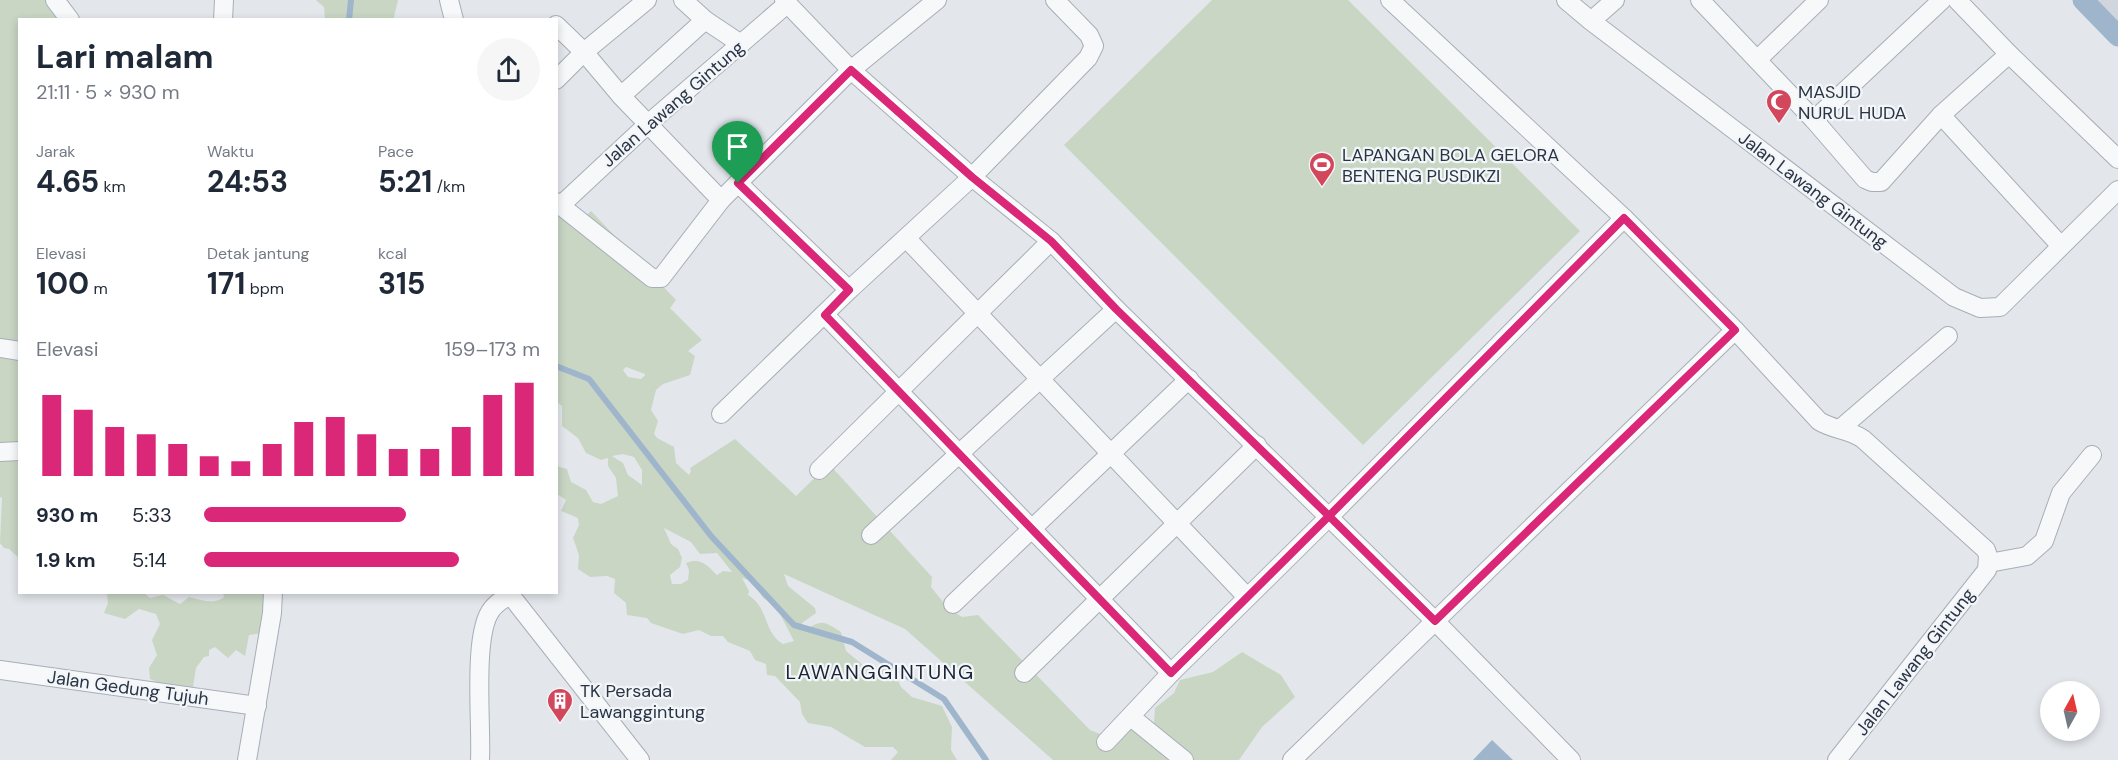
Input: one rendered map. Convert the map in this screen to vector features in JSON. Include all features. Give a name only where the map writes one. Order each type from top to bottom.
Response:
[{"type":"street","points":[[55,0],[68,18]]},
{"type":"street","points":[[223,18],[224,0]]},
{"type":"street","points":[[449,0],[454,18]]},
{"type":"street","points":[[558,79],[584,52],[647,0]]},
{"type":"street","points":[[683,0],[705,20],[741,44]]},
{"type":"street","points":[[721,414],[849,290],[972,177],[1088,58],[1094,46],[1089,35],[1055,0]]},
{"type":"street","points":[[1390,0],[1624,218],[1735,330],[1819,421],[1832,428],[1841,428],[1857,434],[1872,446],[1986,550],[1989,562],[2027,556],[2044,541],[2061,493],[2091,455]]},
{"type":"street","name":"Jalan Lawang Gintung","points":[[1566,0],[1954,297],[1980,308],[2000,308],[2118,190]]},
{"type":"street","points":[[1592,21],[1615,0]]},
{"type":"street","points":[[1701,0],[1814,120],[1865,179],[1872,182],[1881,182],[1941,115],[2009,54]]},
{"type":"street","points":[[1757,60],[1819,0]]},
{"type":"street","points":[[1814,120],[1942,0]]},
{"type":"street","points":[[1957,0],[2009,54],[2118,159]]},
{"type":"street","name":"Jalan Lawang Gintung","points":[[931,2],[851,70],[721,200],[661,278],[652,278],[558,204],[741,44],[785,2],[851,70],[972,177],[1051,241],[1116,309],[1435,621],[1571,760]]},
{"type":"street","points":[[621,96],[705,20]]},
{"type":"street","points":[[558,27],[721,200]]},
{"type":"street","points":[[1941,115],[2061,246]]},
{"type":"street","points":[[738,183],[849,290]]},
{"type":"street","points":[[1106,742],[1171,673],[1624,218]]},
{"type":"street","points":[[907,239],[1247,597]]},
{"type":"street","points":[[819,470],[1051,241]]},
{"type":"street","points":[[872,535],[1116,309]]},
{"type":"street","points":[[825,315],[1171,673]]},
{"type":"street","points":[[1292,760],[1735,330]]},
{"type":"street","points":[[1841,428],[1948,336]]},
{"type":"street","points":[[0,348],[18,351]]},
{"type":"street","points":[[953,604],[1189,379]]},
{"type":"street","points":[[1024,673],[1257,445]]},
{"type":"street","points":[[0,452],[18,451]]},
{"type":"street","name":"Jalan Lawang Gintung","points":[[1838,760],[1987,570],[1989,562]]},
{"type":"street","points":[[247,760],[273,594]]},
{"type":"street","points":[[480,760],[480,648],[483,628],[491,609],[508,594]]},
{"type":"street","points":[[510,594],[640,760]]},
{"type":"street","name":"Jalan Gedung Tujuh","points":[[0,670],[257,706]]},
{"type":"street","points":[[1131,717],[1184,760]]},
{"type":"shaded area","points":[[2097,0],[2118,0],[2118,23]]},
{"type":"green space","points":[[0,0],[50,0],[67,18],[18,18],[18,557],[0,543],[2,498],[0,497]]},
{"type":"green space","points":[[316,0],[398,0],[394,18],[325,18],[324,7]]},
{"type":"green space","name":"LAPANGAN BOLA GELORA BENTENG PUSDIKZI","points":[[1212,0],[1348,0],[1580,231],[1363,445],[1064,145]]},
{"type":"green space","points":[[558,203],[578,223],[591,211],[676,300],[670,308],[702,340],[688,351],[695,356],[690,375],[663,384],[656,390],[651,410],[658,421],[654,434],[674,447],[676,463],[689,475],[690,468],[735,439],[796,496],[829,464],[932,577],[931,587],[948,608],[962,617],[978,615],[1090,730],[1100,734],[1112,731],[1121,717],[1153,737],[1155,708],[1174,693],[1180,680],[1213,672],[1242,652],[1281,675],[1295,697],[1262,727],[1239,760],[1053,760],[905,629],[784,574],[788,586],[815,608],[816,613],[802,623],[803,631],[819,623],[829,625],[841,632],[846,651],[869,670],[882,665],[895,674],[901,687],[912,697],[942,706],[952,727],[951,750],[957,760],[891,760],[898,752],[893,747],[865,747],[831,727],[808,723],[802,714],[800,702],[775,676],[767,675],[766,664],[755,660],[750,651],[728,642],[723,636],[711,636],[699,630],[683,634],[651,623],[647,618],[627,615],[626,603],[614,593],[615,579],[607,576],[590,577],[578,569],[579,555],[573,538],[579,525],[578,518],[561,511],[566,500],[558,495],[558,466],[567,469],[571,482],[586,490],[593,502],[601,504],[618,496],[616,478],[608,466],[608,458],[601,460],[586,453],[578,438],[562,426],[562,406],[558,403]],"holes":[[[626,367],[645,374],[645,375],[641,379],[628,377],[623,370]],[[623,454],[634,457],[642,470],[642,485],[628,475],[623,463],[612,456]],[[664,528],[691,542],[700,554],[717,553],[732,572],[723,571],[717,575],[703,563],[691,561],[686,563],[689,570],[688,580],[681,584],[672,584],[670,575],[680,567],[682,558],[678,549],[671,544]],[[742,578],[752,581],[763,598],[776,606],[794,641],[783,644],[772,633],[760,606],[748,595],[749,591]]]},
{"type":"green space","points":[[107,594],[145,594],[150,598],[163,595],[180,604],[189,597],[216,601],[224,597],[223,594],[278,594],[271,632],[249,635],[245,656],[236,650],[228,658],[215,647],[209,650],[209,656],[204,657],[196,668],[192,693],[171,688],[150,679],[149,668],[157,655],[152,640],[160,624],[156,614],[139,609],[125,619],[104,613],[108,603]]},
{"type":"water","points":[[1492,740],[1513,760],[1473,760]]},
{"type":"waterway","points":[[349,18],[351,0]]},
{"type":"waterway","points":[[2083,0],[2118,36]]},
{"type":"waterway","points":[[558,367],[589,379],[711,536],[794,625],[852,642],[944,699],[986,760]]},
{"type":"place","name":"MASJID NURUL HUDA","points":[[1779,125]]},
{"type":"place","name":"LAPANGAN BOLA GELORA BENTENG PUSDIKZI","points":[[1322,188]]},
{"type":"place","name":"TK Persada Lawanggintung","points":[[560,724]]},
{"type":"district","name":"LAWANGGINTUNG","points":[[880,672]]},
{"type":"route","points":[[738,183],[849,290],[825,315],[1171,673],[1329,516],[1435,621],[1735,330],[1624,218],[1329,516],[1116,309],[1051,241],[972,177],[851,70],[738,183]]}]
